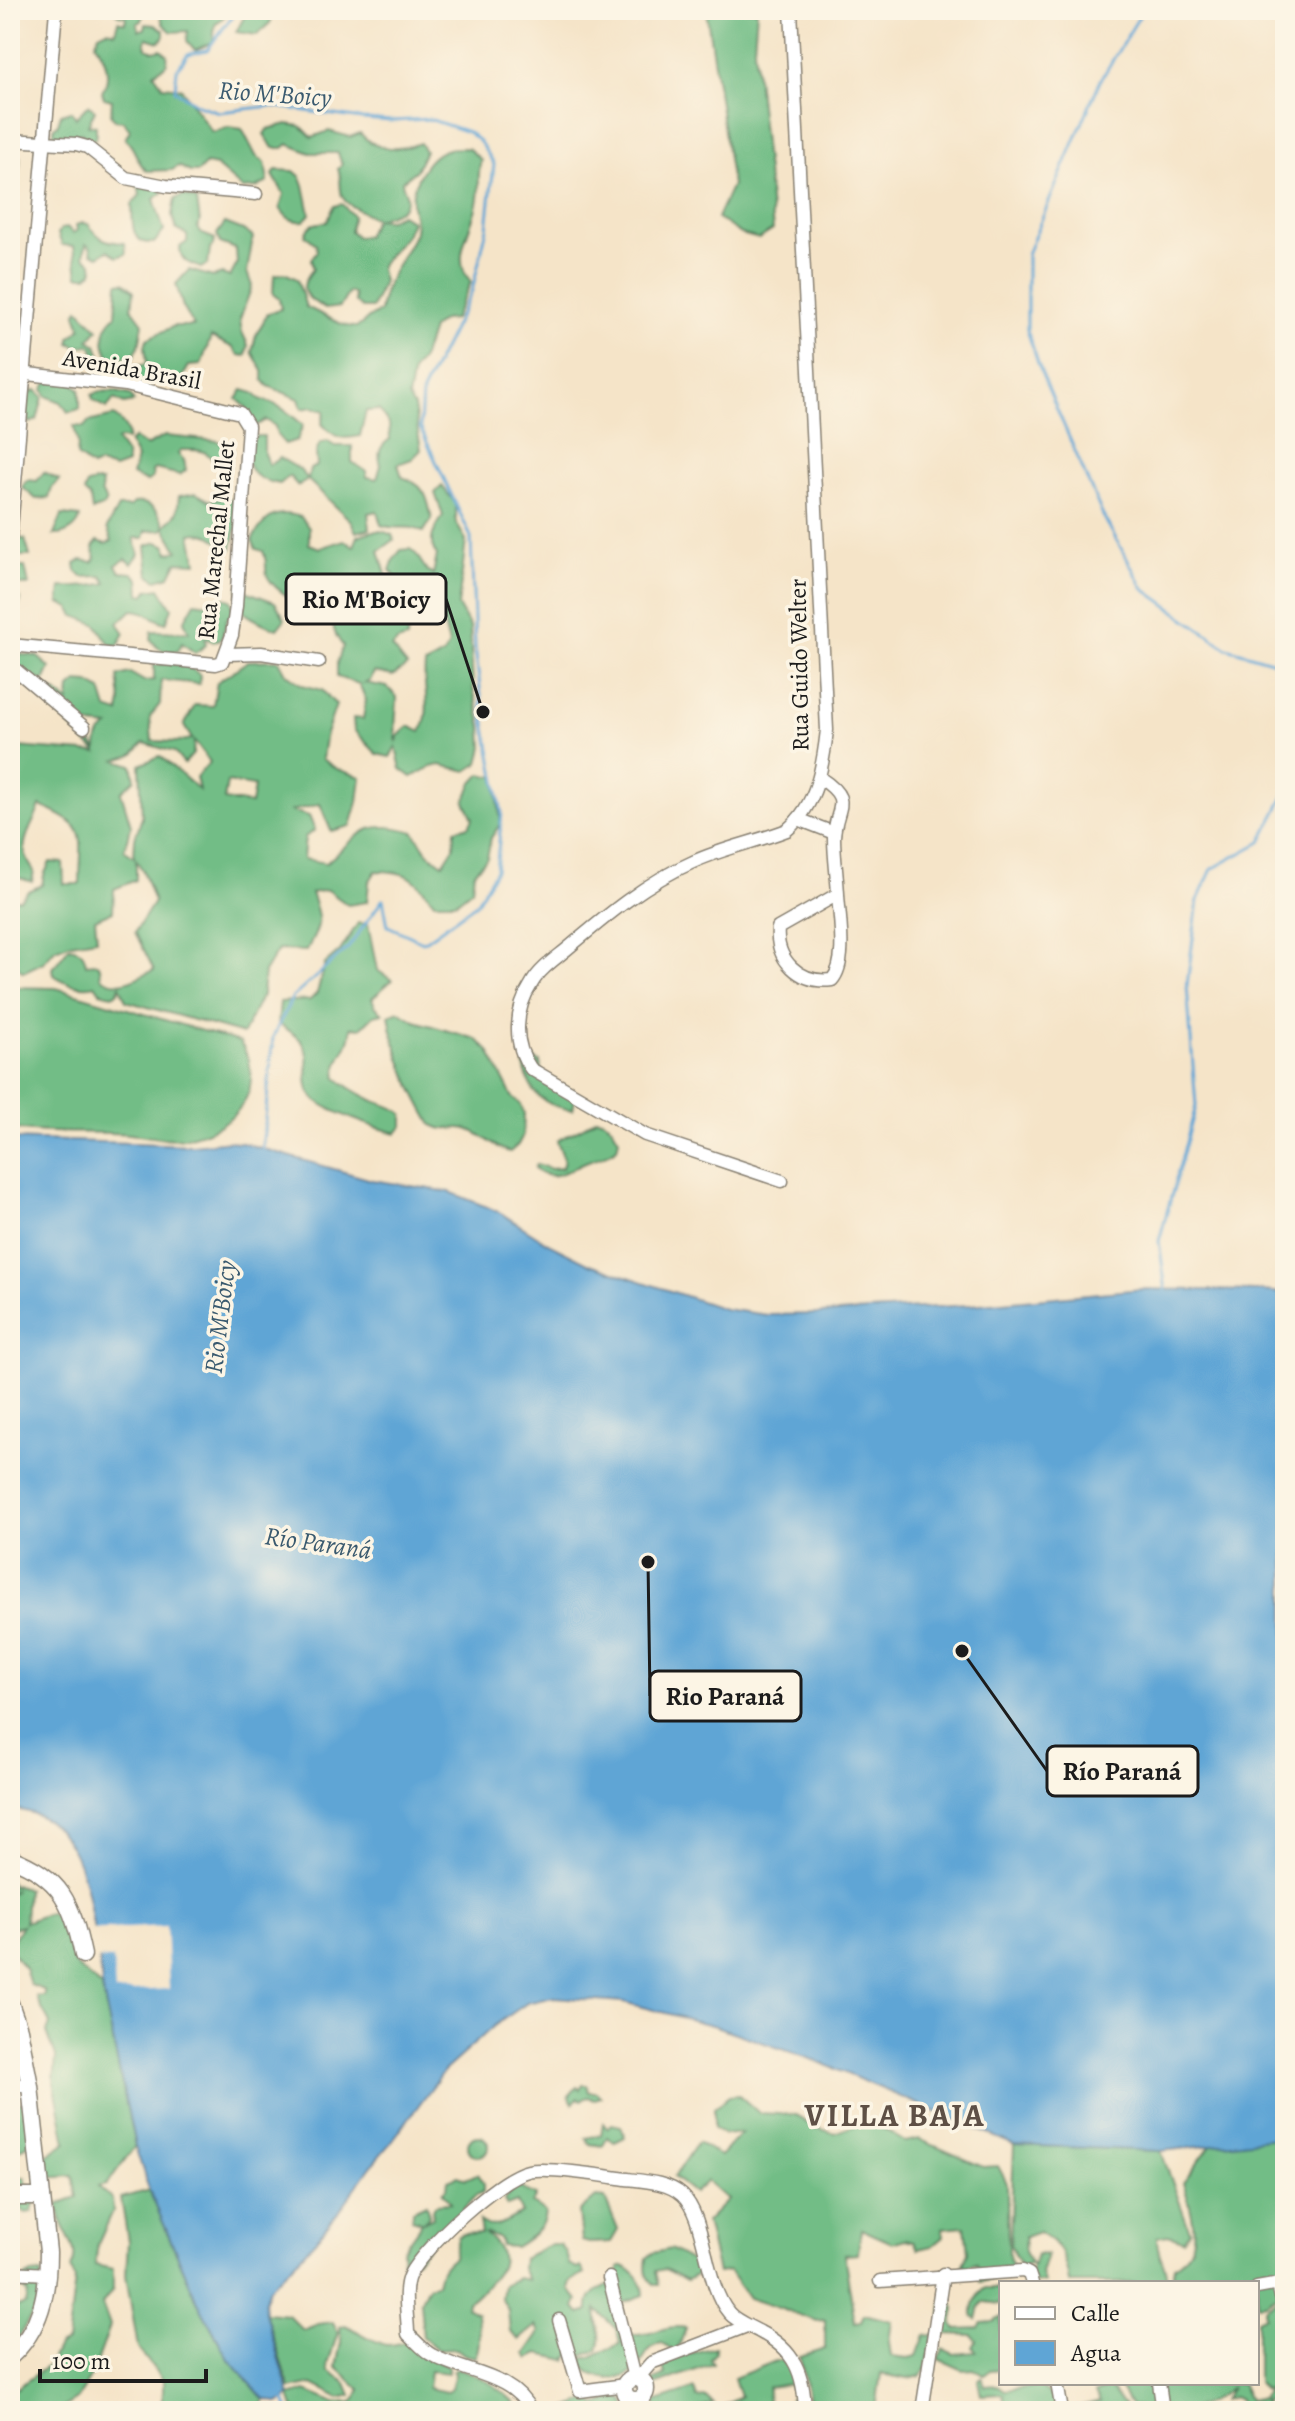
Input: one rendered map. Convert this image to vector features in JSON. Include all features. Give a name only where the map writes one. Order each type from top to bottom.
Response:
[{"type":"street","points":[[10,540],[56,10]]},
{"type":"street","name":"Rua Guido Welter","points":[[791,10],[827,730],[820,778],[798,819]]},
{"type":"street","points":[[10,140],[87,147],[126,178],[166,186],[256,194]]},
{"type":"street","name":"Avenida Brasil","points":[[10,372],[126,385],[212,405],[244,416]]},
{"type":"street","name":"Rua Marechal Mallet","points":[[10,645],[216,664],[222,662],[232,635],[236,606],[248,439],[244,416]]},
{"type":"street","points":[[227,654],[261,653],[319,662]]},
{"type":"street","points":[[10,665],[84,727]]},
{"type":"street","points":[[820,778],[835,788],[841,808],[834,833],[838,894],[841,959],[839,972],[832,980],[798,974],[790,969],[785,960],[778,928],[838,894]]},
{"type":"street","points":[[782,1181],[645,1135],[540,1075],[522,1057],[518,1023],[522,1001],[533,979],[623,902],[694,861],[787,830],[798,819],[834,833]]},
{"type":"street","points":[[10,1858],[32,1866],[61,1892],[74,1914],[83,1955]]},
{"type":"street","points":[[10,2003],[19,2029],[30,2086],[48,2274],[35,2328],[10,2357]]},
{"type":"street","points":[[10,2085],[30,2086]]},
{"type":"street","points":[[531,2411],[527,2403],[506,2385],[431,2355],[408,2334],[409,2276],[451,2227],[478,2202],[510,2179],[529,2170],[593,2174],[663,2185],[682,2195],[692,2208],[716,2293],[730,2314],[778,2343],[791,2359],[802,2375],[805,2411]]},
{"type":"street","points":[[10,2197],[42,2197]]},
{"type":"street","points":[[880,2281],[943,2274],[1027,2271],[1031,2281]]},
{"type":"street","points":[[10,2272],[48,2274]]},
{"type":"street","points":[[922,2411],[943,2274]]},
{"type":"street","points":[[609,2278],[633,2389],[654,2411]]},
{"type":"street","points":[[1259,2288],[1281,2284],[1285,2314]]},
{"type":"street","points":[[559,2320],[580,2391],[633,2389]]},
{"type":"street","points":[[633,2389],[651,2363],[747,2326]]},
{"type":"street","points":[[1057,2385],[1062,2411]]},
{"type":"street","points":[[1159,2385],[1163,2411]]},
{"type":"green space","points":[[114,10],[144,10],[142,21],[137,24],[139,30],[145,29],[146,24],[164,30],[160,42],[147,38],[145,43],[146,48],[154,51],[161,49],[167,54],[166,64],[154,73],[163,86],[181,88],[212,132],[229,127],[242,129],[256,156],[265,162],[268,182],[256,188],[243,189],[216,166],[206,164],[198,172],[190,172],[179,166],[172,170],[147,171],[143,167],[125,139],[130,130],[123,121],[111,116],[112,100],[104,98],[102,92],[107,80],[106,67],[95,43],[99,34],[107,30],[115,32],[118,21],[125,23],[126,16],[118,15]]},
{"type":"green space","points":[[159,10],[231,10],[215,25],[213,42],[195,50],[187,41],[188,31],[172,32],[163,24]]},
{"type":"green space","points":[[248,10],[275,10],[270,23],[257,35],[236,32]]},
{"type":"green space","points":[[706,10],[757,10],[754,48],[773,230],[759,239],[741,234],[717,218],[732,185]]},
{"type":"green space","points":[[88,105],[95,110],[88,125],[96,126],[96,138],[86,141],[82,133],[77,134],[75,141],[67,137],[60,142],[54,138],[54,127],[61,114],[71,111],[76,118]]},
{"type":"green space","points":[[287,124],[301,126],[312,137],[329,131],[350,137],[360,133],[380,146],[396,148],[420,143],[425,151],[416,170],[402,181],[406,194],[404,205],[377,219],[388,220],[401,214],[412,221],[406,235],[382,263],[383,282],[372,308],[362,308],[355,302],[354,294],[349,292],[340,307],[325,309],[305,292],[305,282],[313,269],[311,259],[317,251],[316,244],[305,235],[309,228],[316,223],[327,222],[334,206],[342,204],[353,216],[350,231],[357,237],[366,236],[375,219],[344,200],[338,169],[342,165],[338,153],[310,153],[288,144],[283,148],[273,148],[264,134],[268,129]]},
{"type":"green space","points":[[468,148],[481,160],[476,209],[462,252],[465,272],[471,282],[454,319],[443,320],[432,329],[422,359],[413,370],[408,398],[414,407],[421,450],[412,459],[398,464],[402,477],[421,488],[432,520],[423,532],[412,528],[387,527],[381,525],[377,511],[368,513],[370,529],[356,532],[351,521],[308,480],[298,486],[289,476],[280,484],[270,482],[250,468],[247,454],[256,436],[264,436],[264,454],[269,465],[280,458],[299,469],[308,479],[310,469],[317,466],[316,453],[320,443],[328,441],[334,446],[352,446],[352,462],[366,471],[367,477],[377,479],[381,465],[380,450],[390,439],[389,424],[379,410],[366,411],[360,436],[343,438],[331,432],[322,424],[325,411],[312,407],[302,409],[299,399],[268,386],[263,380],[263,371],[252,352],[256,335],[268,313],[281,309],[279,299],[273,294],[274,275],[285,273],[297,279],[306,307],[341,324],[359,326],[380,312],[388,282],[414,234],[416,225],[412,202],[418,177],[434,156],[451,149]]},
{"type":"green space","points":[[10,149],[20,157],[18,174],[10,182]]},
{"type":"green space","points":[[276,170],[294,171],[301,177],[310,214],[304,221],[290,219],[280,208],[284,194],[273,175]]},
{"type":"green space","points":[[137,181],[160,187],[163,193],[154,199],[164,231],[154,243],[140,240],[134,231],[132,204],[140,195]]},
{"type":"green space","points":[[184,195],[197,200],[200,222],[197,228],[200,233],[215,239],[208,264],[201,268],[186,261],[180,252],[180,247],[187,242],[187,235],[176,229],[172,215],[175,199]]},
{"type":"green space","points":[[225,223],[253,237],[247,272],[252,286],[240,319],[248,345],[246,356],[238,355],[232,347],[211,337],[201,365],[189,366],[181,380],[160,380],[153,384],[132,379],[129,371],[133,364],[147,364],[147,339],[174,326],[194,326],[183,307],[176,284],[189,270],[213,277],[222,274],[230,277],[237,264],[236,249],[220,243],[217,234]]},
{"type":"green space","points":[[88,224],[103,239],[125,243],[126,254],[117,257],[108,250],[99,256],[92,253],[86,244],[84,256],[92,263],[93,271],[88,276],[78,276],[74,246],[62,245],[58,234],[61,229],[68,228],[73,233],[77,230],[76,225]]},
{"type":"green space","points":[[124,282],[134,291],[132,308],[143,323],[139,346],[133,357],[110,357],[104,334],[116,315],[118,283]]},
{"type":"green space","points":[[79,309],[98,329],[89,340],[97,345],[105,368],[97,368],[93,348],[89,345],[78,347],[70,343],[70,338],[81,328],[76,314]]},
{"type":"green space","points":[[10,333],[19,338],[24,350],[17,363],[10,364]]},
{"type":"green space","points":[[59,379],[71,381],[80,390],[80,409],[68,412],[61,402],[46,396],[43,389],[47,383]]},
{"type":"green space","points":[[36,390],[43,397],[37,420],[30,423],[26,416],[27,394]]},
{"type":"green space","points":[[243,390],[280,407],[303,425],[297,440],[285,444],[277,435],[275,426],[266,420],[255,426],[249,422],[246,407],[237,399]]},
{"type":"green space","points":[[98,392],[130,395],[134,402],[124,404],[114,399],[107,408],[93,400],[92,395]]},
{"type":"green space","points":[[114,416],[127,433],[127,440],[117,441],[126,454],[127,464],[114,469],[99,464],[92,467],[77,456],[74,426],[84,427],[88,422]]},
{"type":"green space","points":[[165,436],[218,441],[233,450],[231,457],[223,461],[213,460],[199,450],[181,450],[178,454],[184,460],[186,470],[180,475],[155,469],[152,471],[153,477],[147,482],[132,475],[137,458],[129,443],[134,438],[146,446]]},
{"type":"green space","points":[[44,472],[59,480],[49,498],[36,499],[22,487],[27,480],[37,481]]},
{"type":"green space","points":[[102,482],[101,492],[106,502],[92,511],[90,498],[84,492],[87,484]]},
{"type":"green space","points":[[442,486],[456,504],[456,523],[466,540],[458,606],[470,627],[473,689],[482,726],[483,748],[479,763],[467,771],[440,765],[412,777],[401,769],[396,747],[390,757],[377,754],[354,730],[353,718],[363,719],[366,700],[359,684],[337,677],[337,663],[343,646],[334,629],[336,609],[323,598],[320,578],[310,579],[306,597],[293,600],[269,580],[263,551],[256,549],[252,540],[266,521],[284,514],[301,517],[309,528],[309,544],[320,548],[344,540],[354,546],[358,536],[371,532],[392,535],[394,540],[379,551],[385,581],[368,593],[353,594],[352,602],[367,615],[373,613],[372,599],[381,594],[398,607],[405,618],[407,639],[397,642],[392,648],[407,666],[393,676],[374,672],[370,681],[365,683],[387,687],[397,697],[397,742],[398,736],[409,726],[421,732],[427,707],[425,665],[443,655],[449,645],[443,620],[437,614],[427,621],[412,620],[409,614],[413,598],[390,570],[401,550],[411,549],[433,575],[437,555],[432,540],[443,516],[435,493]]},
{"type":"green space","points":[[196,493],[210,501],[216,498],[231,499],[239,516],[232,549],[225,549],[206,534],[191,534],[197,563],[177,562],[170,576],[157,580],[149,575],[146,546],[157,542],[165,545],[169,553],[178,551],[164,527],[162,530],[146,531],[144,538],[134,538],[139,554],[132,564],[126,559],[116,565],[120,572],[133,573],[139,579],[140,594],[160,588],[172,608],[166,623],[132,610],[118,623],[125,633],[117,647],[109,643],[96,624],[75,616],[70,608],[59,603],[61,587],[107,583],[102,576],[82,577],[76,571],[75,564],[81,560],[93,562],[96,558],[93,547],[98,541],[106,544],[112,541],[107,528],[118,507],[130,507],[134,503],[150,506],[165,526],[177,513],[179,496]]},
{"type":"green space","points":[[62,515],[80,517],[71,530],[54,535]]},
{"type":"green space","points":[[15,538],[25,539],[30,556],[18,556],[11,550]]},
{"type":"green space","points":[[14,567],[25,567],[29,585],[17,585],[12,573]]},
{"type":"green space","points":[[238,588],[275,602],[285,619],[277,629],[256,620],[238,606]]},
{"type":"green space","points":[[14,592],[21,600],[18,608],[19,628],[12,633],[10,600]]},
{"type":"green space","points":[[221,597],[231,600],[234,611],[227,619],[222,638],[214,642],[205,638],[206,645],[195,653],[182,643],[178,651],[162,650],[151,639],[152,631],[189,632],[184,621],[195,602],[215,605]]},
{"type":"green space","points":[[10,655],[37,656],[50,668],[43,683],[69,702],[70,688],[77,682],[89,683],[101,690],[107,709],[119,713],[118,676],[130,673],[144,681],[154,680],[154,665],[173,664],[190,668],[200,675],[199,684],[161,680],[160,704],[150,717],[152,741],[176,742],[192,739],[184,726],[195,705],[213,706],[217,682],[248,661],[279,660],[286,673],[302,685],[322,690],[336,705],[325,737],[322,759],[337,769],[361,777],[351,826],[331,831],[320,804],[292,811],[309,816],[315,830],[305,837],[303,859],[326,863],[365,831],[385,827],[414,832],[428,853],[443,864],[454,847],[455,830],[469,826],[473,818],[465,802],[472,784],[481,774],[495,777],[501,823],[491,838],[487,858],[474,872],[472,889],[456,902],[434,902],[410,877],[387,871],[376,871],[369,882],[367,902],[348,905],[327,890],[311,893],[318,917],[315,935],[306,951],[278,950],[264,972],[262,995],[243,1034],[126,1001],[120,986],[118,992],[112,995],[100,992],[95,985],[74,984],[54,975],[53,968],[69,947],[81,952],[86,964],[96,963],[100,967],[101,977],[115,983],[154,970],[135,932],[154,902],[136,860],[136,880],[114,889],[113,911],[95,919],[97,939],[55,949],[44,962],[23,972],[15,964],[10,964],[10,899],[20,899],[28,891],[42,885],[50,862],[63,863],[64,884],[80,884],[81,843],[76,827],[57,813],[40,806],[25,845],[28,862],[34,871],[32,882],[10,875],[10,789],[15,780],[10,770],[10,752],[17,747],[97,753],[10,665]],"holes":[[[81,724],[109,727],[99,737],[97,751]],[[194,741],[210,762],[196,777],[199,790],[160,756],[140,765],[142,817],[135,838],[134,857],[124,850],[131,825],[121,792],[135,779],[132,765],[117,760],[133,755],[144,743],[174,752],[184,764],[193,754]],[[227,782],[254,786],[251,804],[224,800]]]},
{"type":"green space","points":[[358,923],[368,924],[377,970],[392,980],[372,998],[383,1013],[374,1015],[361,1028],[351,1027],[349,1041],[338,1065],[337,1078],[372,1100],[403,1114],[403,1126],[397,1133],[352,1118],[327,1107],[312,1096],[307,1083],[305,1048],[297,1036],[278,1023],[280,1002],[310,1000],[317,993],[325,964],[340,951]]},
{"type":"green space","points":[[10,987],[56,988],[240,1042],[251,1076],[249,1092],[232,1117],[202,1133],[184,1138],[10,1128]]},
{"type":"green space","points":[[399,1011],[415,1021],[476,1039],[489,1051],[524,1114],[523,1135],[510,1152],[470,1130],[443,1129],[432,1125],[411,1085],[395,1044],[389,1015]]},
{"type":"green space","points":[[531,1058],[540,1062],[542,1075],[575,1099],[573,1110],[554,1106],[534,1091],[524,1065]]},
{"type":"green space","points":[[596,1118],[613,1128],[619,1139],[617,1148],[562,1174],[548,1175],[535,1168],[537,1164],[551,1169],[562,1168],[564,1159],[557,1141]]},
{"type":"green space","points":[[10,1881],[14,1887],[15,1884],[27,1889],[25,1922],[49,1913],[63,1917],[76,1966],[102,1988],[135,2146],[107,2184],[98,2186],[112,2199],[113,2211],[98,2244],[95,2265],[113,2269],[113,2289],[102,2304],[110,2326],[93,2373],[78,2398],[57,2411],[10,2411],[10,2393],[49,2365],[58,2346],[67,2342],[75,2280],[71,2269],[74,2257],[58,2204],[77,2197],[73,2176],[44,2178],[42,2159],[66,2142],[54,2082],[56,2057],[47,2032],[50,2024],[37,1997],[45,1996],[44,1990],[30,1985],[25,1968],[10,1950],[22,1925],[10,1929],[10,1895],[14,1891],[10,1892]]},
{"type":"green space","points":[[582,2085],[587,2085],[589,2092],[596,2092],[601,2097],[578,2098],[573,2103],[569,2096],[577,2087],[580,2090]]},
{"type":"green space","points":[[739,2095],[759,2113],[797,2115],[811,2126],[834,2133],[859,2124],[882,2128],[905,2142],[919,2139],[983,2167],[998,2166],[1007,2183],[1008,2252],[1014,2276],[980,2282],[977,2263],[962,2267],[968,2252],[965,2226],[942,2228],[943,2237],[932,2246],[918,2249],[914,2241],[905,2239],[892,2243],[861,2229],[858,2253],[844,2254],[855,2322],[861,2321],[864,2314],[892,2321],[891,2356],[917,2356],[925,2335],[934,2334],[926,2368],[920,2376],[908,2379],[881,2374],[876,2408],[879,2411],[811,2411],[800,2357],[825,2349],[825,2320],[817,2321],[748,2298],[729,2271],[718,2273],[706,2222],[728,2200],[707,2181],[694,2193],[674,2177],[698,2142],[720,2156],[741,2133],[725,2135],[714,2128],[714,2108],[729,2096]]},
{"type":"green space","points":[[10,2098],[13,2105],[22,2102],[25,2115],[30,2118],[30,2144],[17,2151],[15,2139],[10,2139]]},
{"type":"green space","points":[[603,2123],[607,2128],[612,2124],[621,2126],[625,2137],[615,2142],[607,2137],[603,2146],[590,2144],[586,2138],[601,2135]]},
{"type":"green space","points":[[478,2136],[485,2139],[488,2146],[485,2153],[478,2156],[471,2153],[468,2146],[471,2139]]},
{"type":"green space","points":[[1285,2137],[1285,2290],[1266,2303],[1259,2304],[1259,2281],[1171,2281],[1174,2266],[1184,2258],[1193,2239],[1190,2205],[1183,2183],[1211,2145]]},
{"type":"green space","points":[[1014,2145],[1161,2151],[1190,2231],[1183,2240],[1168,2235],[1157,2237],[1167,2281],[1069,2281],[1061,2253],[1052,2241],[1039,2232],[1025,2237],[1024,2252],[1031,2263],[1021,2268],[1010,2246]]},
{"type":"green space","points":[[18,2173],[25,2177],[27,2186],[33,2190],[35,2202],[31,2212],[24,2213],[19,2204],[10,2199],[10,2178]]},
{"type":"green space","points":[[477,2174],[483,2183],[483,2192],[476,2195],[415,2261],[412,2259],[403,2265],[402,2250],[422,2222],[412,2219],[413,2210],[426,2204],[429,2215],[425,2221],[433,2217],[432,2208],[436,2204],[451,2203],[443,2192],[448,2180],[458,2176],[466,2179]]},
{"type":"green space","points":[[516,2186],[536,2195],[532,2204],[545,2212],[542,2224],[515,2247],[501,2246],[500,2239],[484,2233],[497,2246],[502,2258],[493,2278],[467,2302],[466,2307],[477,2313],[477,2352],[475,2357],[457,2349],[438,2350],[423,2337],[420,2302],[428,2286],[437,2283],[442,2268],[453,2257],[460,2235],[481,2233],[479,2221],[495,2226],[522,2213],[517,2202],[507,2206],[504,2200]]},
{"type":"green space","points":[[149,2190],[196,2298],[227,2357],[264,2399],[262,2411],[158,2411],[163,2396],[163,2381],[138,2348],[126,2275],[128,2241],[121,2198]]},
{"type":"green space","points":[[596,2197],[605,2198],[618,2230],[611,2242],[582,2241],[579,2212]]},
{"type":"green space","points":[[551,2244],[559,2244],[566,2252],[569,2265],[577,2269],[581,2267],[585,2274],[571,2281],[569,2289],[578,2300],[575,2308],[580,2314],[589,2311],[591,2299],[597,2291],[618,2281],[619,2268],[623,2266],[638,2277],[644,2295],[622,2303],[621,2314],[629,2334],[686,2328],[676,2354],[662,2343],[649,2351],[629,2375],[613,2379],[596,2376],[589,2372],[581,2359],[620,2344],[617,2330],[597,2310],[598,2350],[579,2357],[570,2355],[567,2360],[539,2354],[529,2359],[525,2354],[540,2332],[536,2326],[519,2340],[510,2332],[508,2310],[501,2298],[503,2285],[517,2278],[528,2280],[522,2269],[523,2258]]},
{"type":"green space","points":[[671,2249],[692,2261],[703,2263],[700,2273],[687,2280],[665,2269],[656,2271],[659,2285],[655,2285],[647,2273],[647,2258],[653,2253]]},
{"type":"green space","points":[[1036,2254],[1047,2255],[1041,2273],[1043,2281],[1034,2281],[1030,2274]]},
{"type":"green space","points":[[42,2273],[37,2307],[10,2350],[10,2314],[26,2304],[28,2294],[21,2288],[11,2288],[10,2291],[10,2275],[21,2280]]},
{"type":"green space","points":[[985,2288],[999,2288],[999,2304],[985,2302],[980,2306],[977,2320],[973,2317],[977,2298]]},
{"type":"green space","points":[[1285,2297],[1285,2377],[1278,2386],[1264,2390],[1259,2384],[1259,2319],[1265,2316],[1264,2308]]},
{"type":"green space","points":[[952,2302],[955,2309],[952,2324],[956,2329],[979,2328],[982,2323],[999,2318],[999,2370],[984,2375],[939,2359],[943,2349],[954,2354],[976,2352],[973,2347],[977,2340],[972,2335],[944,2334],[941,2329],[942,2304]]},
{"type":"green space","points":[[265,2313],[288,2315],[303,2330],[333,2322],[338,2332],[328,2364],[329,2371],[346,2383],[351,2395],[340,2398],[313,2384],[290,2389]]},
{"type":"green space","points":[[345,2325],[383,2344],[407,2342],[448,2366],[448,2373],[430,2371],[428,2388],[447,2392],[451,2389],[455,2374],[452,2371],[457,2368],[493,2385],[523,2411],[295,2411],[290,2396],[306,2391],[335,2403],[352,2402],[361,2390],[336,2367],[341,2342],[340,2327]]},
{"type":"green space","points":[[715,2347],[716,2352],[710,2359],[713,2364],[649,2387],[645,2380],[647,2372],[652,2382],[665,2375],[662,2361]]},
{"type":"green space","points":[[778,2360],[788,2361],[803,2395],[792,2395],[789,2384],[768,2387],[767,2404],[787,2406],[791,2398],[802,2402],[801,2411],[727,2411],[725,2405],[740,2397],[734,2378]]},
{"type":"green space","points":[[982,2378],[985,2386],[998,2385],[1005,2390],[1040,2386],[1054,2397],[1055,2408],[1006,2411],[1003,2394],[981,2395],[978,2381]]},
{"type":"green space","points":[[1242,2385],[1249,2400],[1262,2399],[1266,2392],[1285,2388],[1285,2395],[1264,2402],[1267,2411],[1242,2411],[1240,2400],[1234,2397],[1223,2400],[1232,2387],[1210,2402],[1190,2409],[1142,2411],[1131,2406],[1121,2389],[1114,2386]]},
{"type":"green space","points":[[1109,2388],[1125,2405],[1124,2411],[1065,2411],[1100,2402],[1095,2393]]},
{"type":"green space","points":[[694,2389],[697,2398],[706,2397],[713,2404],[694,2411],[659,2411],[654,2402]]},
{"type":"green space","points":[[617,2397],[625,2402],[628,2411],[564,2409],[591,2399],[596,2406]]},
{"type":"water","points":[[10,1139],[192,1145],[231,1141],[247,1144],[372,1180],[450,1192],[499,1212],[546,1242],[590,1264],[724,1309],[768,1315],[969,1305],[1142,1289],[1285,1293],[1285,2137],[1161,2151],[1014,2145],[814,2060],[715,2026],[623,2002],[553,1997],[527,2003],[494,2026],[444,2071],[341,2209],[269,2288],[264,2302],[265,2313],[290,2396],[279,2403],[264,2399],[227,2357],[196,2298],[149,2190],[135,2146],[102,1988],[90,1905],[80,1867],[72,1849],[48,1821],[31,1813],[10,1809]]},
{"type":"pier","points":[[166,1926],[169,1989],[115,1992],[113,1959],[96,1960],[90,1930]]},
{"type":"waterway","name":"Rio M'Boicy","points":[[237,10],[207,50],[188,54],[177,69],[175,90],[198,105],[219,112],[271,106],[362,119],[429,119],[468,132],[480,142],[494,164],[487,228],[472,291],[422,392],[420,427],[471,537],[475,647],[483,712],[502,813],[496,870],[476,904],[423,942],[388,926],[383,899],[348,948],[292,998],[273,1037],[262,1151]]},
{"type":"waterway","points":[[1143,10],[1100,81],[1027,254],[1027,330],[1041,372],[1102,514],[1144,589],[1227,648],[1285,665]]},
{"type":"waterway","points":[[1166,1291],[1159,1241],[1196,1106],[1187,985],[1198,900],[1212,869],[1261,842],[1285,795]]},
{"type":"waterway","points":[[285,2399],[289,2411]]},
{"type":"place","name":"Rio M'Boicy","points":[[483,712]]},
{"type":"place","name":"Rio Paraná","points":[[648,1562]]},
{"type":"place","name":"Río Paraná","points":[[962,1651]]},
{"type":"district","name":"VILLA BAJA","points":[[895,2115]]}]
